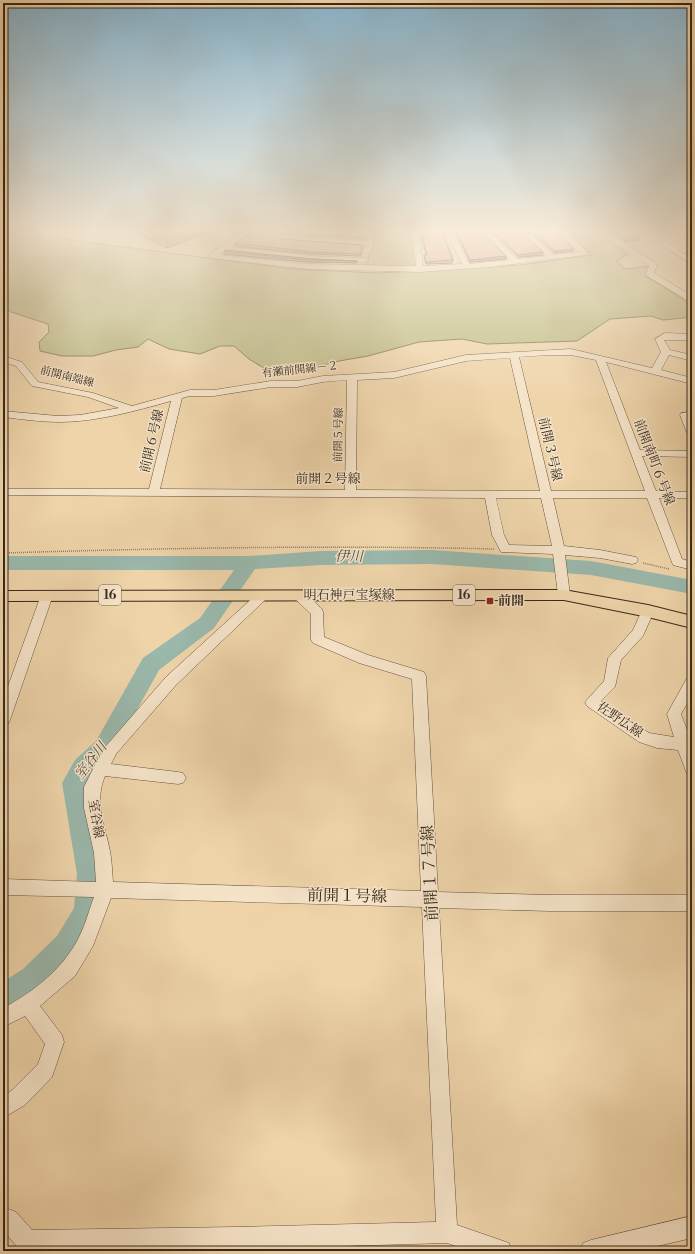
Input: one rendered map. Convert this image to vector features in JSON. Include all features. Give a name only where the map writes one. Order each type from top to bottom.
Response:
[{"type":"main road","name":"明石神戸宝塚線","points":[[3,596],[263,596],[563,592],[692,622]]},
{"type":"street","points":[[675,290],[692,300]]},
{"type":"street","points":[[666,352],[660,339],[664,336],[692,337]]},
{"type":"street","name":"有瀬前開線－２","points":[[3,414],[58,419],[80,418],[132,409],[190,393],[214,393],[271,384],[296,384],[352,377],[394,375],[466,358],[571,352],[692,381]]},
{"type":"street","points":[[666,352],[692,358]]},
{"type":"street","points":[[655,372],[666,352]]},
{"type":"street","name":"前開３号線","points":[[514,355],[559,550]]},
{"type":"street","name":"前開南町６号線","points":[[600,358],[677,562],[692,566]]},
{"type":"street","name":"前開南端線","points":[[3,359],[19,364],[35,384],[90,394],[132,409]]},
{"type":"street","name":"前開５号線","points":[[350,493],[352,377]]},
{"type":"street","name":"前開６号線","points":[[154,492],[177,397]]},
{"type":"street","points":[[692,415],[685,415],[692,433]]},
{"type":"street","points":[[636,453],[692,454]]},
{"type":"street","name":"前開２号線","points":[[3,492],[692,495]]},
{"type":"street","points":[[490,494],[498,535],[505,549],[559,550],[605,554],[632,560]]},
{"type":"street","points":[[559,550],[563,592]]},
{"type":"street","points":[[3,720],[47,595]]},
{"type":"street","name":"前開１７号線","points":[[297,595],[317,612],[318,640],[364,659],[419,676],[447,1232]]},
{"type":"street","name":"室谷線","points":[[3,1018],[28,1005],[69,970],[88,940],[101,890],[102,853],[92,808],[92,787],[111,750],[171,681],[263,596]]},
{"type":"street","name":"佐野広線","points":[[648,611],[638,633],[615,658],[610,683],[592,702],[644,738],[657,742],[685,744]]},
{"type":"street","points":[[692,682],[674,714],[685,744],[692,770]]},
{"type":"street","points":[[100,769],[178,778]]},
{"type":"street","name":"前開１号線","points":[[3,887],[431,898],[550,903],[692,903]]},
{"type":"street","points":[[3,1108],[18,1098],[45,1070],[54,1042],[28,1005]]},
{"type":"street","points":[[3,1218],[8,1220],[27,1241],[236,1238],[447,1232],[501,1251]]},
{"type":"street","points":[[591,1251],[692,1227]]},
{"type":"path","points":[[3,553],[128,549],[371,546],[505,549]]},
{"type":"path","points":[[632,560],[670,569]]},
{"type":"shaded area","points":[[3,290],[667,290],[692,305],[692,317],[663,320],[651,316],[610,319],[577,341],[487,344],[462,339],[419,342],[368,356],[339,361],[309,369],[282,373],[267,370],[249,359],[234,346],[220,346],[200,354],[169,349],[148,339],[138,347],[116,350],[93,356],[62,356],[40,351],[39,342],[49,332],[48,324],[11,312],[3,306]]},
{"type":"waterway","name":"伊川","points":[[249,563],[321,558],[432,557],[591,568],[692,587]]},
{"type":"waterway","name":"伊川","points":[[3,563],[249,563]]},
{"type":"waterway","name":"室谷川","points":[[3,999],[33,979],[67,946],[87,911],[90,874],[74,783],[84,767],[104,748],[151,664],[207,623],[249,563]]},
{"type":"place","name":"前開","points":[[490,601]]}]
